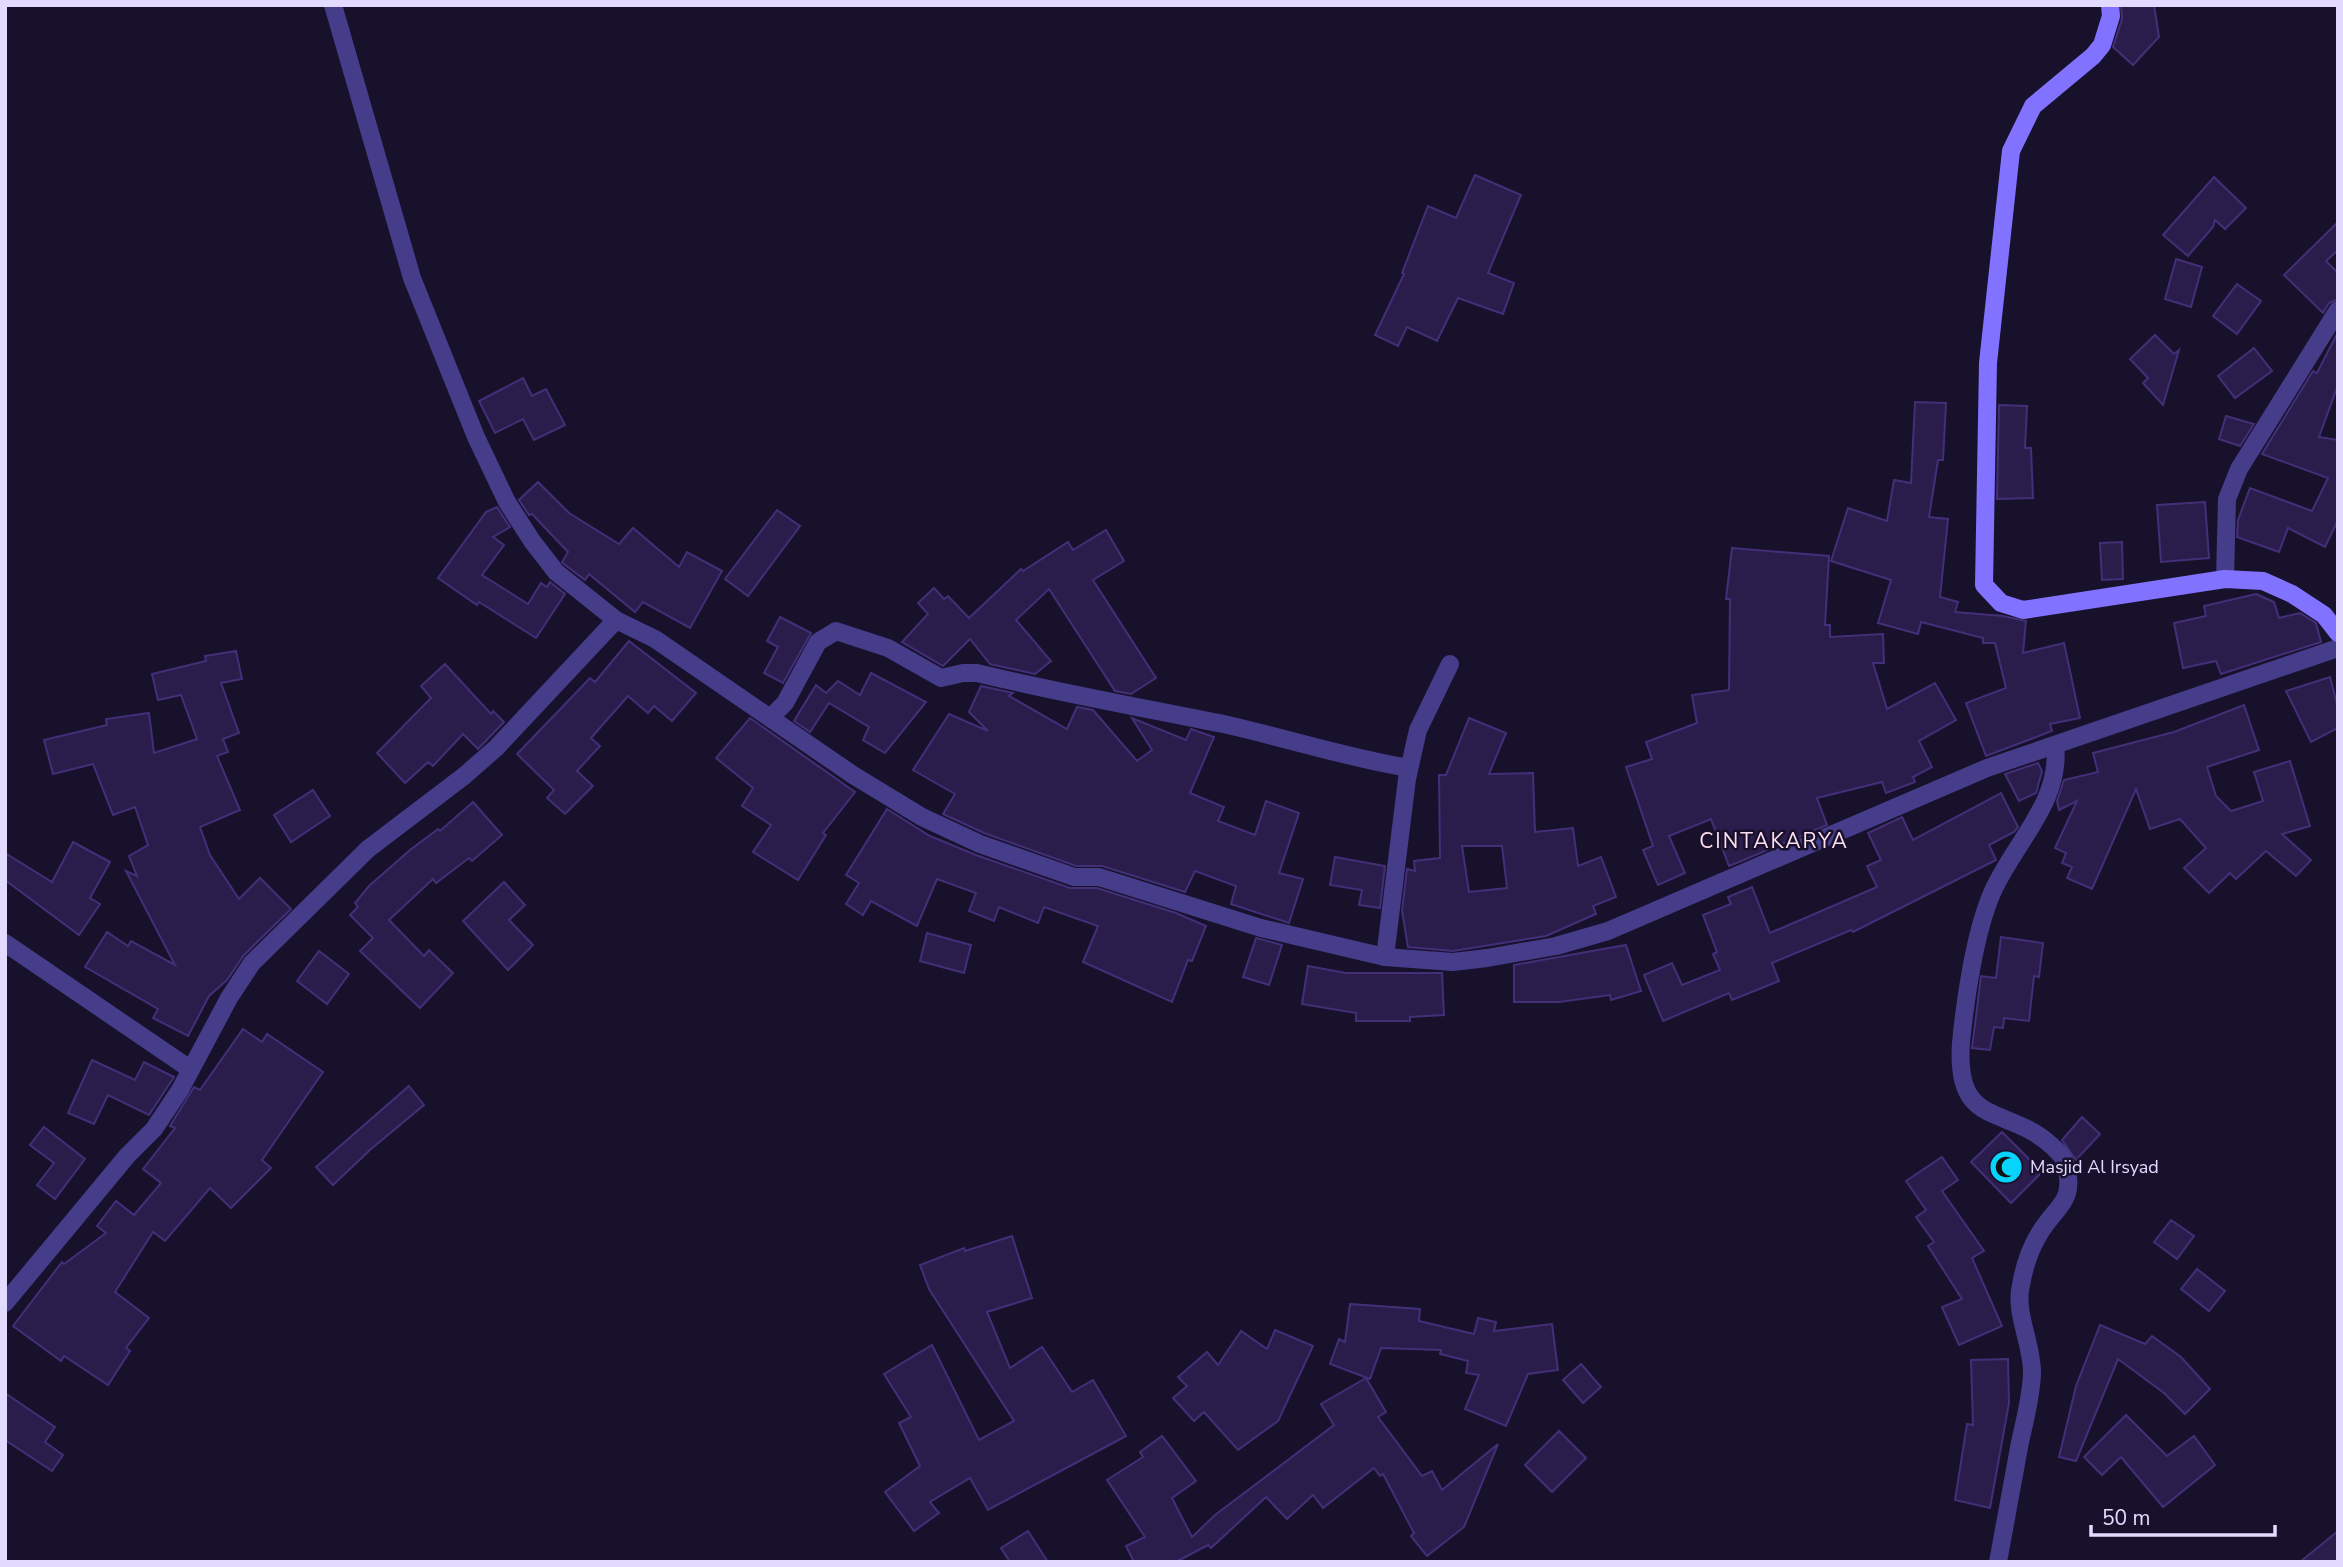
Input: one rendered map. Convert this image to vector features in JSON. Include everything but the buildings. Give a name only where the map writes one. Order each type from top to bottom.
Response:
[{"type":"main road","points":[[2110,5],[2111,16],[2102,45],[2093,56],[2033,106],[2011,151],[1988,363],[1984,585],[2001,603],[2022,610],[2225,579],[2263,580],[2292,594],[2324,615],[2338,633]]},
{"type":"street","points":[[333,5],[412,278],[476,437],[507,502],[556,572],[616,620],[655,639],[853,775],[922,817],[1027,862],[1074,877],[1099,877],[1249,925],[1385,957],[1453,962],[1487,958],[1556,946],[1608,931],[1987,768],[2338,648]]},
{"type":"street","points":[[2225,579],[2227,499],[2239,469],[2338,310]]},
{"type":"street","points":[[5,1303],[127,1156],[154,1129],[251,963],[368,849],[464,776],[496,748],[528,710],[616,620]]},
{"type":"street","points":[[771,717],[785,703],[818,642],[836,631],[888,648],[941,678],[977,673],[1068,695],[1230,726],[1353,758],[1409,768]]},
{"type":"street","points":[[1385,957],[1409,768],[1418,730],[1450,664]]},
{"type":"street","points":[[1998,1562],[2032,1374],[2020,1289],[2039,1233],[2065,1204],[2070,1184],[2064,1158],[2042,1136],[1985,1112],[1969,1095],[1960,1079],[1961,1044],[1984,916],[1996,885],[2040,812],[2049,791],[2056,760],[2054,745]]},
{"type":"street","points":[[5,943],[190,1069]]},
{"type":"place","name":"Masjid Al Irsyad","points":[[2006,1167]]},
{"type":"district","name":"CINTAKARYA","points":[[1774,841]]}]
